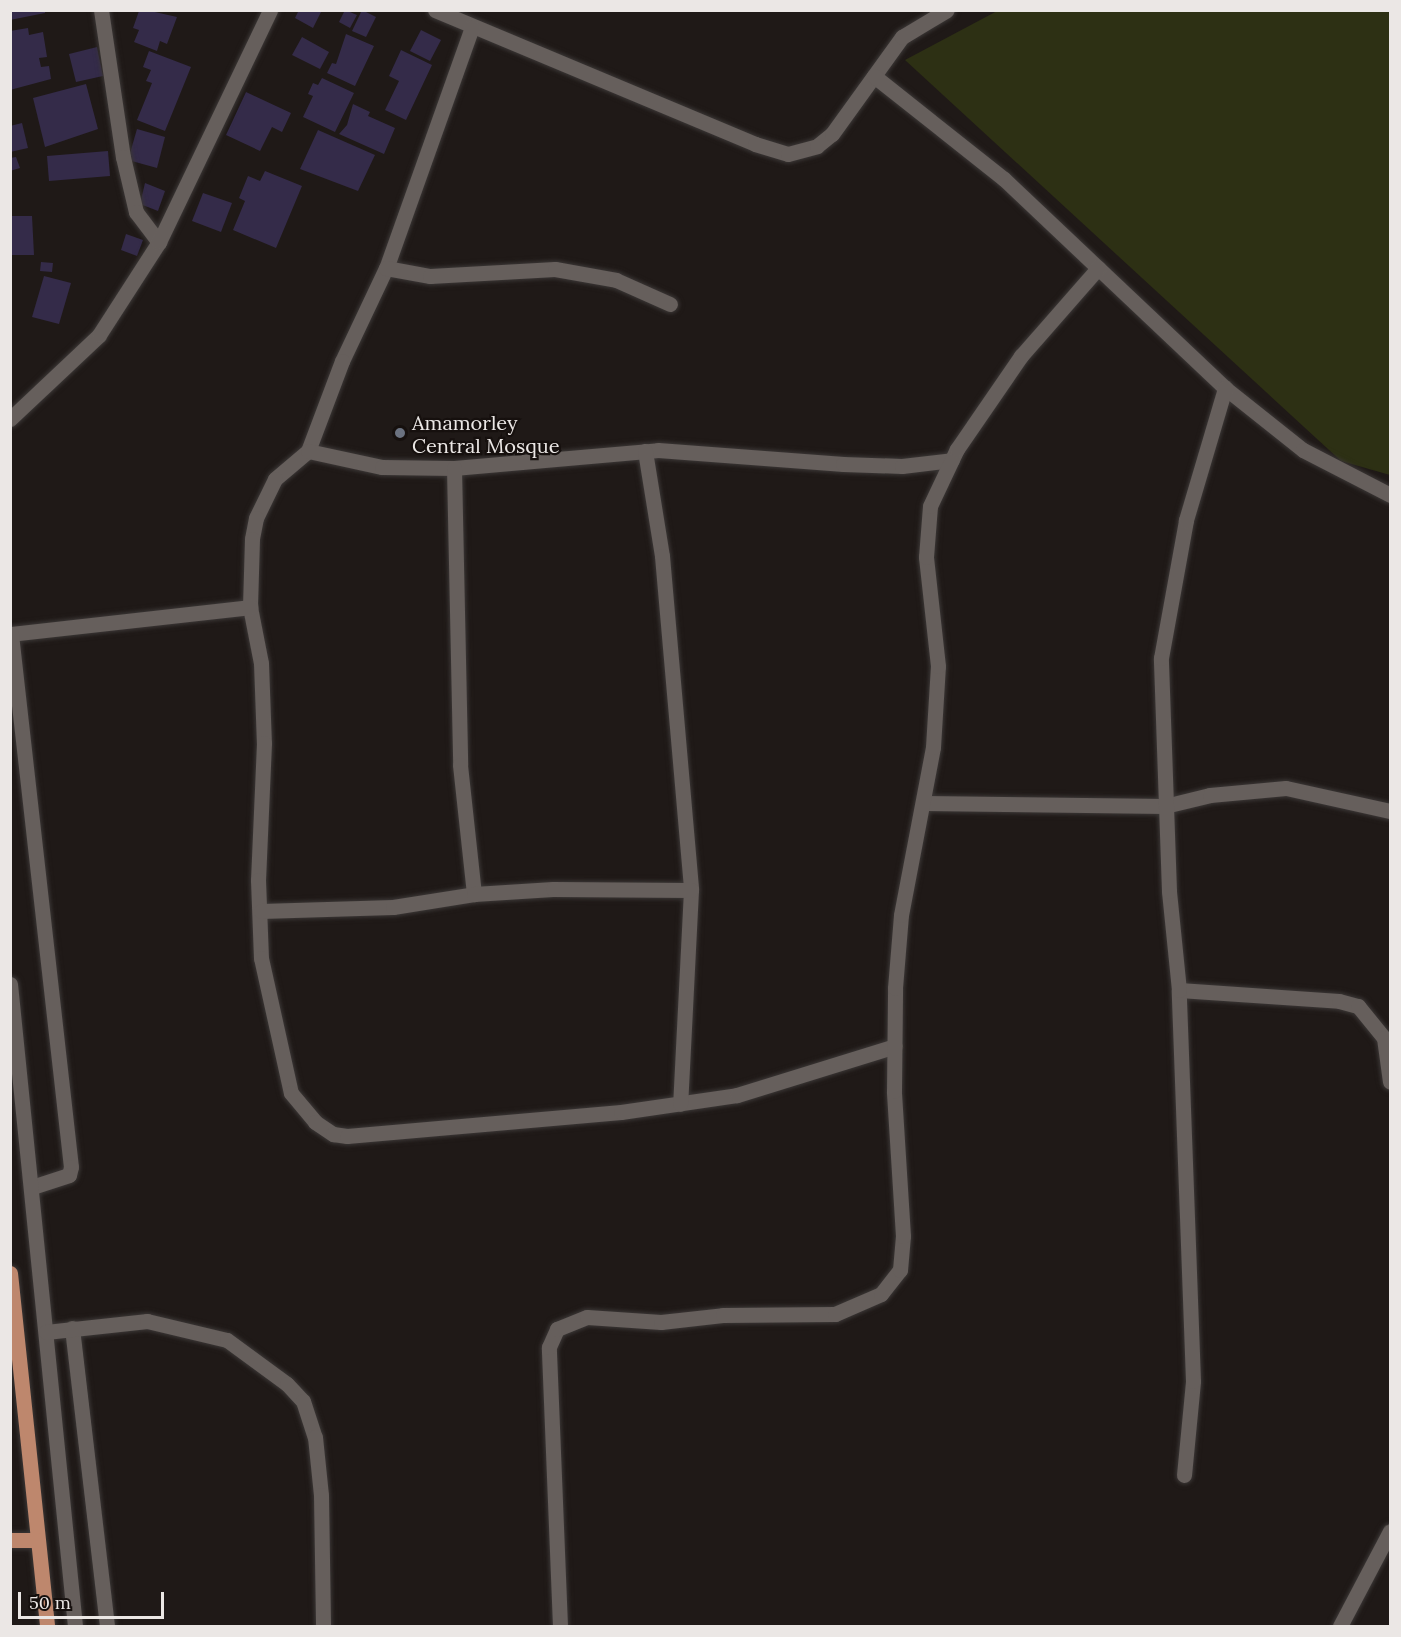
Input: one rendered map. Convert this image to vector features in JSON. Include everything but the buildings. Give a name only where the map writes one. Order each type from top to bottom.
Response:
[{"type":"main road","points":[[10,1273],[47,1626]]},
{"type":"main road","points":[[10,1540],[37,1540]]},
{"type":"street","points":[[101,10],[123,157],[136,212],[159,242]]},
{"type":"street","points":[[10,419],[99,335],[159,242],[270,10]]},
{"type":"street","points":[[435,10],[469,21],[754,144],[788,154],[817,146],[832,134],[902,38],[947,10]]},
{"type":"street","points":[[469,21],[386,268],[342,361],[308,451],[275,479],[255,518],[250,607],[261,663],[264,743],[259,869],[261,958],[291,1093],[303,1111],[333,1134],[485,1124],[680,1104],[737,1095],[895,1046]]},
{"type":"street","points":[[874,76],[1004,179],[1226,388],[1303,450],[1390,495]]},
{"type":"street","points":[[386,268],[430,276],[555,269],[616,280],[670,304]]},
{"type":"street","points":[[560,1626],[551,1338],[566,1323],[587,1317],[661,1322],[723,1315],[835,1314],[881,1294],[900,1270],[903,1256],[895,1046],[902,915],[924,803],[938,666],[926,557],[930,506],[952,459],[1021,356],[1098,268]]},
{"type":"street","points":[[1184,1475],[1193,1381],[1179,990],[1165,806],[1161,658],[1186,520],[1226,388]]},
{"type":"street","points":[[308,451],[382,467],[454,468],[645,451],[902,466],[952,459]]},
{"type":"street","points":[[645,451],[662,556],[691,890],[680,1104]]},
{"type":"street","points":[[454,468],[460,765],[474,894]]},
{"type":"street","points":[[33,1187],[69,1175],[72,1167],[11,634],[250,607]]},
{"type":"street","points":[[924,803],[1165,806],[1210,795],[1286,788],[1390,811]]},
{"type":"street","points":[[261,911],[393,907],[474,894],[553,889],[691,890]]},
{"type":"street","points":[[10,984],[33,1187],[75,1626]]},
{"type":"street","points":[[1179,990],[1339,1001],[1358,1006],[1384,1038],[1390,1082]]},
{"type":"street","points":[[46,1332],[147,1321],[227,1340],[259,1360],[303,1401],[315,1437],[321,1495],[323,1626]]},
{"type":"street","points":[[72,1328],[107,1626]]},
{"type":"street","points":[[55,1418],[83,1415]]},
{"type":"street","points":[[1340,1626],[1390,1531]]},
{"type":"green space","points":[[999,10],[1390,11],[1390,475],[1341,461],[905,60]]},
{"type":"place","name":"Amamorley Central Mosque","points":[[400,433]]}]
